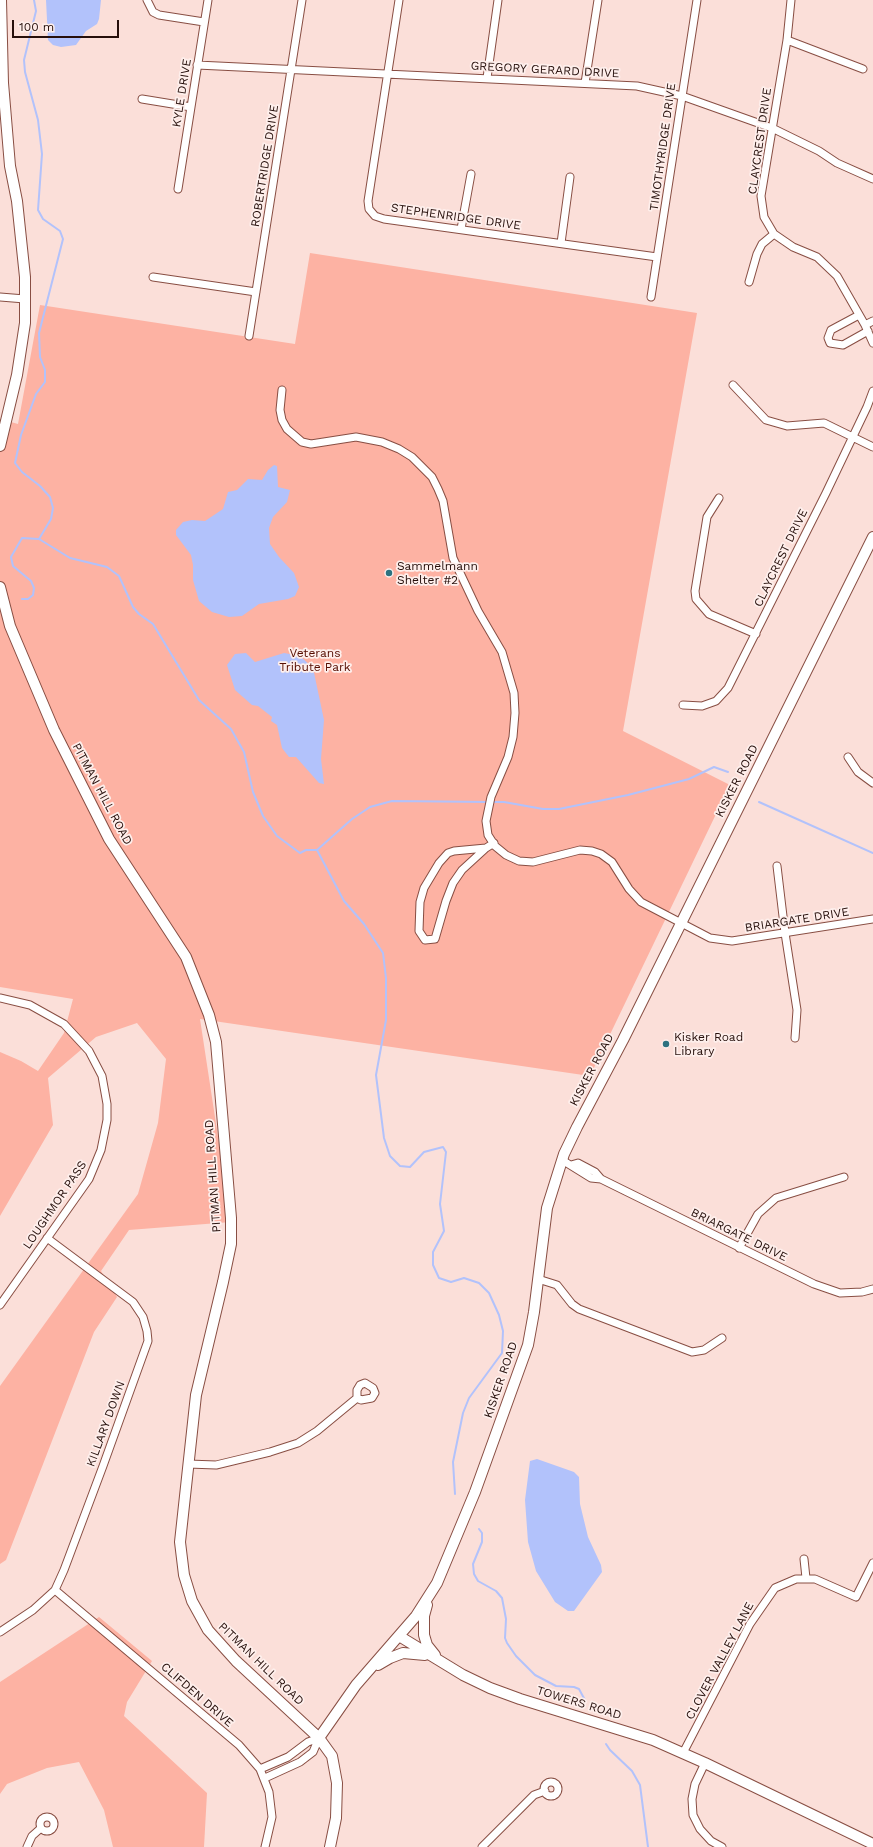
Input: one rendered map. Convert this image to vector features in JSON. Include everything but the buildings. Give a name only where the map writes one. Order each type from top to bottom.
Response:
[{"type":"main road","points":[[0,446],[23,345],[25,323],[25,277],[16,201],[10,166],[3,83],[1,0]]},
{"type":"main road","name":"KISKER ROAD","points":[[399,1636],[431,1596],[475,1492],[528,1345],[547,1208],[567,1162],[577,1127],[623,1040],[680,922],[873,537]]},
{"type":"main road","name":"PITMAN HILL ROAD","points":[[0,587],[10,626],[54,730],[109,839],[186,957],[209,1015],[216,1042],[231,1218],[231,1244],[196,1395],[180,1542],[184,1575],[192,1601],[208,1630],[236,1661],[319,1738],[332,1756],[337,1782],[336,1818],[330,1847]]},
{"type":"main road","points":[[431,1596],[424,1616],[425,1640],[430,1650],[447,1666]]},
{"type":"main road","points":[[319,1738],[362,1677],[399,1636]]},
{"type":"main road","name":"TOWERS ROAD","points":[[399,1636],[462,1675],[490,1688],[520,1699],[626,1731],[683,1753],[873,1844]]},
{"type":"main road","points":[[362,1677],[397,1654],[410,1652],[433,1657]]},
{"type":"street","points":[[147,0],[153,12],[204,22]]},
{"type":"street","name":"KYLE DRIVE","points":[[178,189],[208,0]]},
{"type":"street","name":"ROBERTRIDGE DRIVE","points":[[249,336],[302,0]]},
{"type":"street","name":"STEPHENRIDGE DRIVE","points":[[399,0],[368,201],[369,209],[378,218],[657,257]]},
{"type":"street","points":[[487,78],[498,0]]},
{"type":"street","points":[[586,83],[598,0]]},
{"type":"street","name":"TIMOTHYRIDGE DRIVE","points":[[651,297],[697,0]]},
{"type":"street","name":"CLAYCREST DRIVE","points":[[791,0],[787,40],[761,196],[764,217],[774,234],[793,247],[817,257],[837,276],[873,343]]},
{"type":"street","points":[[787,40],[863,69]]},
{"type":"street","name":"GREGORY GERARD DRIVE","points":[[197,65],[586,83],[637,86],[662,90],[772,128],[819,151],[836,163],[873,179]]},
{"type":"street","points":[[142,99],[191,107]]},
{"type":"street","points":[[461,229],[471,174]]},
{"type":"street","points":[[561,243],[570,177]]},
{"type":"street","points":[[749,282],[757,254],[762,244],[774,234]]},
{"type":"street","points":[[153,277],[256,292]]},
{"type":"street","points":[[0,297],[25,299]]},
{"type":"street","points":[[859,315],[831,330],[828,338],[830,343],[843,345],[866,328],[873,320]]},
{"type":"street","points":[[733,385],[766,420],[787,426],[824,423],[873,447]]},
{"type":"street","points":[[282,390],[280,410],[282,420],[288,429],[302,442],[311,444],[356,437],[382,442],[399,449],[412,457],[423,467],[435,483],[443,501],[453,558],[478,611],[502,652],[514,693],[515,714],[513,737],[508,757],[491,800],[486,821],[486,828],[494,843],[486,848],[462,870],[453,883],[446,901],[436,939],[425,940],[419,931],[418,916],[424,888],[431,874],[448,853],[486,848]]},
{"type":"street","name":"CLAYCREST DRIVE","points":[[683,705],[702,706],[716,702],[728,688],[826,493],[867,407],[873,391]]},
{"type":"street","points":[[720,498],[708,517],[695,591],[696,599],[709,614],[756,634]]},
{"type":"street","points":[[848,757],[858,772],[873,783]]},
{"type":"street","name":"BRIARGATE DRIVE","points":[[494,843],[506,855],[519,861],[533,862],[580,850],[592,851],[601,854],[612,862],[629,889],[641,902],[710,938],[732,941],[873,919]]},
{"type":"street","points":[[777,866],[785,932],[798,1010],[794,1038]]},
{"type":"street","name":"LOUGHMOR PASS","points":[[0,998],[30,1005],[64,1024],[89,1051],[102,1076],[107,1111],[101,1150],[89,1179],[46,1238],[0,1306]]},
{"type":"street","name":"BRIARGATE DRIVE","points":[[567,1162],[578,1163],[595,1172],[601,1179],[814,1284],[834,1292],[851,1293],[873,1289]]},
{"type":"street","points":[[739,1248],[758,1214],[776,1198],[844,1177]]},
{"type":"street","name":"KILLARY DOWN","points":[[0,1632],[33,1610],[54,1590],[64,1570],[148,1341],[143,1317],[133,1302],[46,1238]]},
{"type":"street","points":[[538,1279],[557,1285],[572,1304],[579,1309],[692,1352],[704,1350],[722,1338]]},
{"type":"street","points":[[188,1464],[216,1465],[270,1452],[298,1442],[317,1431],[357,1398]]},
{"type":"street","points":[[804,1559],[806,1578]]},
{"type":"street","name":"CLOVER VALLEY LANE","points":[[683,1753],[750,1624],[775,1588],[786,1582],[806,1578],[822,1581],[856,1597],[873,1563]]},
{"type":"street","name":"CLIFDEN DRIVE","points":[[54,1590],[239,1745],[260,1769],[268,1792],[272,1817],[265,1847]]},
{"type":"street","points":[[260,1769],[294,1754],[308,1742],[319,1738]]},
{"type":"street","points":[[264,1778],[300,1762],[313,1752],[319,1738]]},
{"type":"street","points":[[294,1754],[300,1762]]},
{"type":"street","points":[[705,1763],[695,1784],[692,1799],[693,1814],[700,1829],[711,1841],[722,1847]]},
{"type":"street","points":[[482,1847],[534,1795],[545,1791]]},
{"type":"street","points":[[27,1847],[32,1836],[41,1828]]},
{"type":"green space","name":"Veterans Tribute Park","points":[[310,253],[697,313],[623,731],[730,785],[590,1076],[200,1019],[231,1222],[129,1230],[101,1271],[117,1297],[94,1332],[6,1560],[0,1564],[0,1386],[138,1194],[158,1123],[166,1059],[137,1023],[96,1037],[48,1078],[53,1125],[0,1216],[0,1052],[21,1061],[38,1071],[64,1033],[73,999],[0,987],[0,419],[18,424],[40,305],[295,344]]},
{"type":"green space","points":[[99,1617],[152,1661],[127,1702],[124,1716],[207,1793],[204,1847],[113,1847],[104,1810],[79,1762],[47,1768],[7,1784],[0,1794],[0,1682]]},
{"type":"water","points":[[46,0],[101,0],[97,24],[86,31],[76,45],[61,47],[53,45],[48,40]]},
{"type":"water","points":[[274,465],[277,466],[278,487],[290,490],[287,502],[273,517],[269,528],[270,544],[279,557],[294,573],[299,587],[295,596],[288,599],[259,604],[242,616],[229,617],[212,612],[199,601],[193,580],[191,555],[176,535],[176,530],[183,522],[192,520],[205,521],[223,509],[228,492],[237,490],[248,479],[262,480],[268,470]]},
{"type":"water","points":[[246,653],[255,662],[284,653],[300,656],[313,668],[324,720],[321,759],[324,784],[319,783],[296,757],[289,757],[282,748],[277,725],[271,721],[272,717],[258,706],[252,705],[235,690],[227,665],[235,654]]},
{"type":"water","points":[[537,1459],[574,1472],[579,1477],[580,1504],[588,1537],[601,1565],[602,1572],[574,1611],[568,1611],[555,1602],[536,1571],[528,1542],[525,1500],[530,1461]]},
{"type":"waterway","points":[[34,0],[36,11],[24,60],[25,72],[38,120],[42,154],[38,210],[43,219],[60,231],[63,239],[39,333],[40,357],[45,370],[45,382],[36,394],[21,435],[15,463],[22,472],[40,486],[50,497],[53,508],[51,519],[39,539]]},
{"type":"waterway","points":[[22,599],[28,599],[33,595],[34,588],[31,581],[13,566],[11,557],[22,538],[39,539],[70,558],[107,567],[119,576],[133,607],[139,614],[153,624],[199,700],[231,729],[244,752],[253,792],[263,816],[277,836],[300,853],[306,850],[317,850],[352,819],[370,807],[392,801],[488,802]]},
{"type":"waterway","points":[[492,802],[504,802],[543,809],[559,809],[628,795],[689,779],[714,767],[728,772]]},
{"type":"waterway","points":[[759,802],[873,853]]},
{"type":"waterway","points":[[317,850],[344,901],[364,924],[383,953],[386,978],[386,1020],[376,1075],[384,1138],[390,1156],[400,1166],[410,1167],[424,1152],[443,1147],[446,1152],[440,1204],[444,1231],[433,1252],[433,1265],[439,1278],[451,1282],[464,1278],[479,1283],[489,1293],[499,1315],[503,1331],[502,1353],[469,1398],[463,1413],[453,1462],[455,1494]]},
{"type":"waterway","points":[[479,1529],[482,1533],[482,1542],[473,1564],[474,1574],[478,1581],[496,1591],[502,1598],[506,1619],[505,1638],[507,1643],[516,1656],[535,1675],[556,1686],[574,1687],[579,1689],[586,1702]]},
{"type":"waterway","points":[[606,1744],[610,1750],[632,1771],[640,1785],[648,1847]]},
{"type":"place","name":"Sammelmann Shelter #2","points":[[389,573]]},
{"type":"place","name":"Kisker Road Library","points":[[666,1044]]}]
